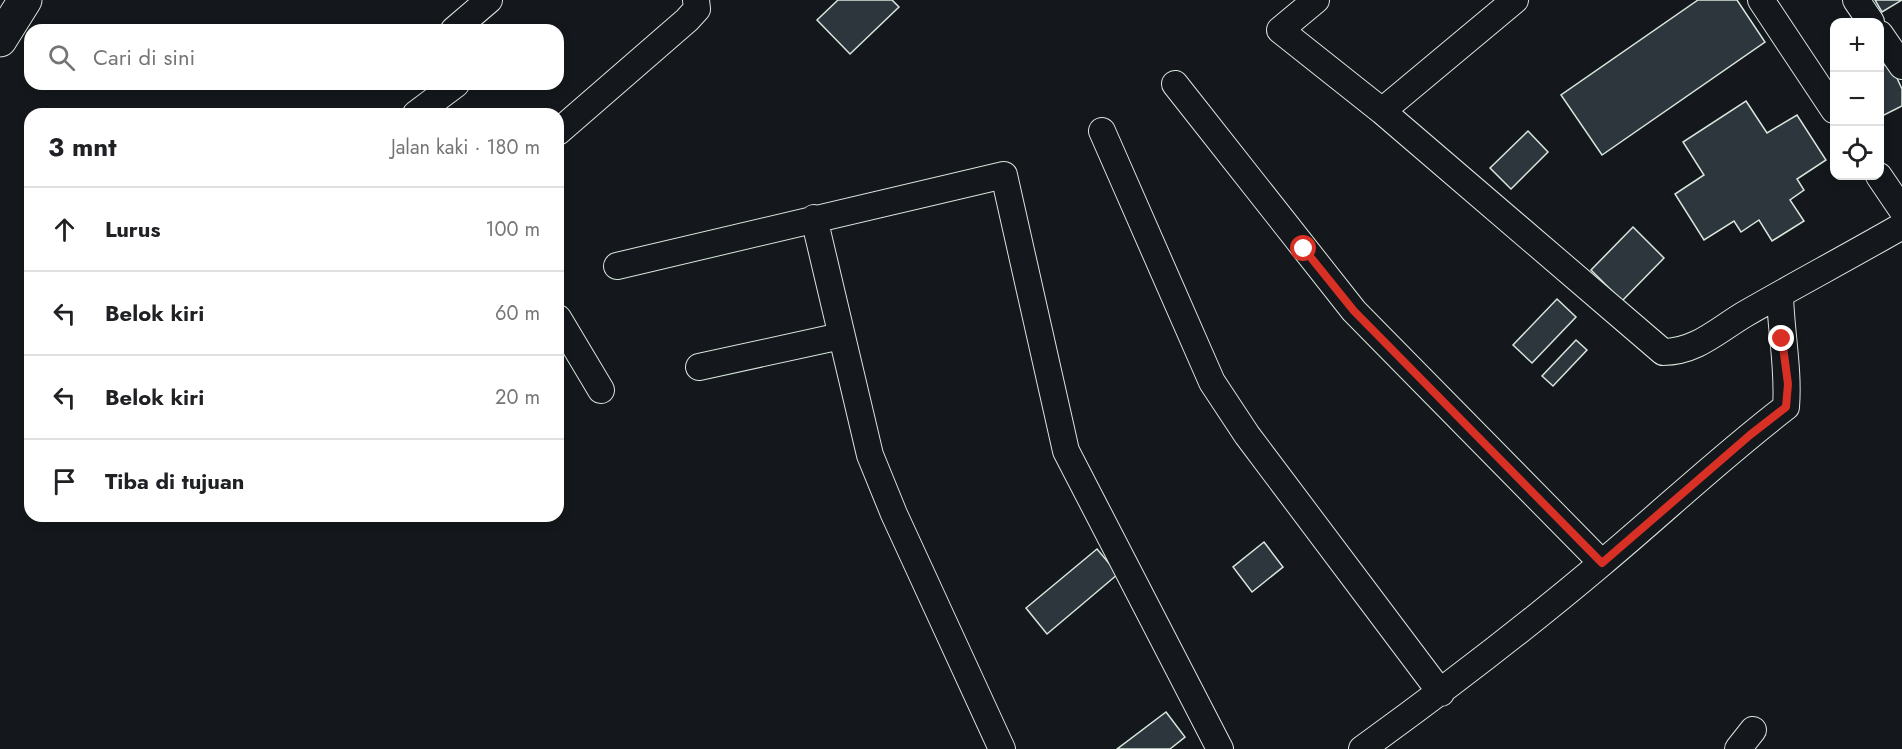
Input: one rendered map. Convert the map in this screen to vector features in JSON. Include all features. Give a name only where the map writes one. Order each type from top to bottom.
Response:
[{"type":"street","points":[[0,40],[25,0]]},
{"type":"street","points":[[461,24],[489,0]]},
{"type":"street","points":[[564,127],[687,20],[697,9],[696,0]]},
{"type":"street","points":[[1316,0],[1280,30],[1382,111],[1663,352],[1678,352],[1698,344],[1902,226]]},
{"type":"street","points":[[1382,111],[1515,0]]},
{"type":"street","points":[[1761,0],[1830,104]]},
{"type":"street","points":[[1856,0],[1868,18]]},
{"type":"street","points":[[1884,40],[1902,66]]},
{"type":"street","points":[[1175,84],[1354,311],[1602,563]]},
{"type":"street","points":[[424,108],[448,90]]},
{"type":"street","points":[[1102,131],[1212,382],[1247,435],[1441,693]]},
{"type":"street","points":[[617,266],[1004,175],[1066,451],[1220,749]]},
{"type":"street","points":[[1882,180],[1902,210]]},
{"type":"street","points":[[814,218],[870,455],[894,514],[1002,749]]},
{"type":"street","points":[[1362,749],[1441,693],[1602,563],[1750,435],[1786,407],[1788,384],[1780,295]]},
{"type":"street","points":[[564,328],[601,390]]},
{"type":"street","points":[[699,368],[842,336]]},
{"type":"building","points":[[838,0],[892,0],[899,7],[850,54],[817,20]]},
{"type":"building","points":[[1698,0],[1737,0],[1765,42],[1602,155],[1561,95]]},
{"type":"building","points":[[1875,0],[1902,0],[1882,12]]},
{"type":"building","points":[[1890,63],[1902,89],[1902,106],[1884,115],[1884,72],[1884,65]]},
{"type":"building","points":[[1746,101],[1767,133],[1797,115],[1826,160],[1797,179],[1804,190],[1790,200],[1804,221],[1772,241],[1759,220],[1741,232],[1734,221],[1704,240],[1675,194],[1704,175],[1683,142]]},
{"type":"building","points":[[1528,131],[1548,152],[1511,189],[1490,168]]},
{"type":"building","points":[[1633,227],[1664,258],[1622,301],[1591,270]]},
{"type":"building","points":[[1557,299],[1576,317],[1532,363],[1513,345]]},
{"type":"building","points":[[1576,340],[1587,350],[1553,386],[1542,376]]},
{"type":"building","points":[[1264,542],[1283,567],[1252,592],[1233,567]]},
{"type":"building","points":[[1097,549],[1118,574],[1047,634],[1026,608]]},
{"type":"building","points":[[1166,712],[1185,737],[1170,749],[1117,749]]},
{"type":"route","points":[[1304,249],[1354,311],[1602,563],[1750,435],[1786,407],[1788,384],[1782,339]]}]
